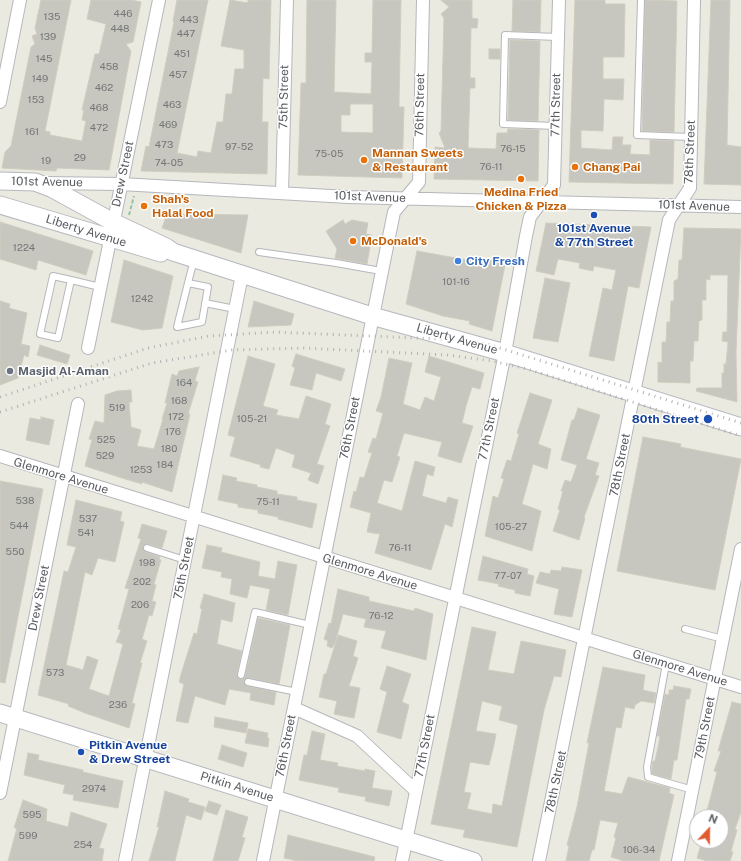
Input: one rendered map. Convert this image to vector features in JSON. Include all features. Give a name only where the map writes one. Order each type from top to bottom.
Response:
[{"type":"street","points":[[0,102],[20,0]]},
{"type":"street","name":"Drew Street","points":[[88,348],[100,287],[117,226],[121,184],[159,0]]},
{"type":"street","name":"75th Street","points":[[282,193],[287,0]]},
{"type":"street","name":"76th Street","points":[[263,861],[394,212],[419,182],[423,0]]},
{"type":"street","name":"77th Street","points":[[402,861],[454,598],[505,353],[530,217],[543,202],[554,185],[558,0]]},
{"type":"street","name":"78th Street","points":[[539,861],[669,220],[690,188],[694,0]]},
{"type":"street","name":"101st Avenue","points":[[0,181],[121,184],[405,198],[741,207]]},
{"type":"street","name":"Liberty Avenue","points":[[35,182],[51,188],[162,254],[173,252],[372,316],[505,353],[634,392],[741,427]]},
{"type":"street","name":"Liberty Avenue","points":[[0,205],[117,226]]},
{"type":"street","name":"75th Street","points":[[125,861],[242,275]]},
{"type":"street","name":"Drew Street","points":[[0,793],[8,716],[64,477],[78,404]]},
{"type":"street","name":"Glenmore Avenue","points":[[0,456],[741,687]]},
{"type":"street","name":"79th Street","points":[[678,861],[741,549]]},
{"type":"street","points":[[294,708],[357,736],[416,791]]},
{"type":"street","name":"Pitkin Avenue","points":[[8,716],[473,861]]},
{"type":"lane","points":[[641,0],[637,135],[691,137]]},
{"type":"lane","points":[[556,126],[502,124],[504,35],[558,37]]},
{"type":"lane","points":[[259,252],[336,263],[381,272]]},
{"type":"lane","points":[[188,283],[208,287],[202,322],[177,327],[188,283],[194,259]]},
{"type":"lane","points":[[71,280],[58,338],[40,334],[53,276],[71,280],[100,287]]},
{"type":"lane","points":[[205,303],[235,309]]},
{"type":"lane","points":[[147,548],[186,560]]},
{"type":"lane","points":[[240,675],[255,612],[310,625]]},
{"type":"lane","points":[[685,629],[723,639]]},
{"type":"lane","points":[[666,664],[646,767],[648,777],[692,790]]},
{"type":"lane","points":[[248,682],[297,692]]},
{"type":"path","points":[[117,226],[134,195]]},
{"type":"building","points":[[41,0],[71,0],[45,131],[50,132],[50,135],[82,141],[86,121],[82,120],[84,110],[82,110],[95,54],[99,54],[106,24],[87,19],[91,0],[131,0],[141,2],[133,42],[126,44],[131,51],[109,170],[57,168],[56,171],[2,168],[5,152],[11,146],[31,47],[35,44],[32,36],[37,34],[35,28]]},
{"type":"building","points":[[177,0],[208,0],[177,153],[197,157],[198,151],[211,153],[217,122],[223,122],[226,94],[232,94],[235,69],[244,69],[244,50],[221,46],[230,0],[248,3],[248,0],[271,0],[269,79],[263,78],[262,122],[268,122],[267,174],[141,171],[146,146],[149,147]]},
{"type":"building","points":[[307,0],[336,0],[334,92],[371,94],[372,62],[365,62],[365,53],[372,53],[373,0],[401,0],[399,107],[404,107],[402,178],[298,175],[301,83],[306,83]],"holes":[[[350,104],[373,104],[373,133],[341,132],[341,115],[350,115]]]},
{"type":"building","points":[[441,0],[472,0],[472,18],[478,19],[477,28],[471,28],[470,78],[475,78],[475,88],[470,88],[468,148],[496,149],[497,133],[507,133],[508,129],[539,130],[538,181],[434,179],[435,147],[445,148],[439,133],[441,131],[444,18],[441,14],[449,7]]},
{"type":"building","points":[[513,0],[541,0],[540,32],[512,31]]},
{"type":"building","points":[[575,0],[605,0],[605,4],[625,4],[624,57],[603,57],[603,79],[624,79],[623,100],[604,99],[603,131],[581,130],[581,148],[612,150],[613,137],[623,137],[622,145],[631,145],[630,154],[650,155],[650,140],[674,141],[673,184],[569,182]]},
{"type":"building","points":[[645,0],[677,1],[674,132],[642,131]]},
{"type":"building","points":[[711,0],[730,0],[727,145],[741,147],[741,185],[704,184]]},
{"type":"building","points":[[510,40],[540,41],[538,121],[508,120]]},
{"type":"building","points":[[489,49],[500,49],[500,59],[489,59]]},
{"type":"building","points":[[167,214],[248,215],[241,253],[162,228]]},
{"type":"building","points":[[343,220],[345,224],[352,220],[368,223],[366,234],[372,235],[367,264],[335,258],[337,249],[326,231]]},
{"type":"building","points":[[0,222],[93,251],[86,275],[38,260],[36,270],[0,259]]},
{"type":"building","points":[[546,223],[651,227],[639,288],[628,286],[614,361],[589,356],[603,288],[612,290],[616,270],[594,266],[593,271],[579,268],[580,263],[558,259],[554,275],[536,271]]},
{"type":"building","points":[[684,228],[741,229],[736,352],[737,402],[696,391],[697,388],[722,388],[722,373],[724,373],[724,364],[726,364],[728,342],[722,341],[723,332],[727,332],[728,275],[710,275],[710,280],[706,279],[706,300],[702,300],[702,320],[699,321],[698,341],[694,341],[693,361],[690,361],[690,383],[658,382],[658,362],[662,363],[662,342],[666,342],[667,322],[670,322],[671,301],[674,301],[674,281],[678,279],[679,260],[682,260]]},
{"type":"building","points":[[417,251],[467,260],[506,260],[492,331],[469,324],[470,321],[443,316],[406,304]]},
{"type":"building","points":[[124,260],[173,276],[162,328],[143,330],[111,322]]},
{"type":"building","points":[[545,278],[570,283],[558,342],[533,338]]},
{"type":"building","points":[[0,301],[10,304],[9,308],[27,313],[21,344],[30,346],[28,357],[24,355],[18,378],[0,385]]},
{"type":"building","points":[[254,301],[294,314],[291,325],[248,327]]},
{"type":"building","points":[[40,345],[70,355],[67,364],[37,355]]},
{"type":"building","points":[[296,354],[345,369],[341,381],[316,373],[312,390],[290,385],[295,368],[292,366]]},
{"type":"building","points":[[248,356],[275,364],[263,406],[278,410],[276,415],[299,419],[306,396],[331,404],[325,424],[330,426],[317,464],[324,466],[318,484],[308,480],[311,473],[292,467],[295,455],[276,448],[269,469],[260,467],[261,465],[230,456],[235,437],[228,435]]},
{"type":"building","points":[[429,356],[484,373],[480,389],[472,387],[466,406],[462,423],[473,426],[461,463],[438,456],[442,442],[404,433],[397,456],[400,457],[392,482],[384,480],[377,503],[402,511],[415,461],[435,467],[433,476],[427,474],[422,496],[446,503],[448,497],[458,500],[452,527],[445,524],[431,570],[375,553],[380,534],[367,532],[371,513],[350,507],[354,491],[356,492],[360,477],[364,478],[372,453],[368,452],[373,438],[376,439],[383,413],[376,411],[381,397],[389,358],[412,363],[403,404],[420,410],[425,397],[434,401],[441,377],[425,372]]},
{"type":"building","points":[[199,367],[195,381],[198,382],[188,414],[190,414],[172,492],[85,466],[92,440],[89,439],[95,421],[104,423],[105,395],[117,391],[131,390],[132,402],[129,402],[131,427],[141,430],[137,446],[154,449],[167,403],[165,403],[172,374],[177,376],[179,371]]},
{"type":"building","points":[[530,393],[552,400],[538,444],[551,449],[547,469],[533,464],[522,504],[541,511],[532,551],[485,536],[493,496],[498,498],[504,479],[501,478],[507,460],[511,461],[519,434],[517,433]]},
{"type":"building","points":[[578,408],[600,415],[586,459],[599,463],[595,475],[599,476],[584,517],[579,540],[553,531],[560,510],[558,509],[563,491],[561,491],[565,480],[571,482],[577,465],[561,460],[572,420],[574,420]]},
{"type":"building","points":[[41,417],[54,420],[49,445],[26,440],[30,418],[41,420]]},
{"type":"building","points":[[643,437],[681,444],[680,447],[741,459],[715,590],[617,571]]},
{"type":"building","points":[[223,475],[237,478],[236,481],[277,491],[277,494],[297,497],[297,500],[317,504],[312,528],[278,519],[278,517],[258,513],[258,510],[238,507],[238,504],[218,500]]},
{"type":"building","points":[[0,481],[43,489],[5,683],[0,682]]},
{"type":"building","points":[[76,500],[122,512],[120,521],[124,522],[115,562],[98,558],[92,575],[85,572],[66,665],[83,670],[87,656],[98,660],[89,689],[109,696],[123,644],[116,642],[121,630],[118,629],[129,589],[125,588],[141,539],[138,538],[142,524],[167,531],[162,548],[148,544],[143,547],[144,551],[160,557],[159,559],[161,560],[154,584],[156,585],[152,601],[156,602],[152,616],[149,615],[142,639],[147,641],[140,663],[142,663],[132,703],[135,704],[129,728],[85,713],[68,706],[69,704],[38,695],[64,571],[68,572],[76,547],[67,545]]},
{"type":"building","points":[[207,545],[222,548],[221,552],[260,562],[258,576],[275,579],[278,561],[297,565],[288,615],[266,610],[270,589],[250,585],[247,598],[230,594],[232,579],[221,577],[222,572],[202,568]]},
{"type":"building","points":[[483,556],[528,569],[527,574],[534,576],[530,596],[515,593],[515,590],[498,586],[499,584],[478,580]]},
{"type":"building","points":[[562,567],[582,570],[572,617],[554,614],[559,589],[536,583],[540,572],[550,574],[551,570],[561,571]]},
{"type":"building","points":[[338,589],[369,597],[369,601],[414,611],[415,608],[433,614],[426,660],[381,648],[386,631],[364,627],[366,619],[343,614],[335,643],[332,648],[327,646],[328,641],[324,639],[329,623],[331,624]]},
{"type":"building","points":[[204,594],[235,603],[232,622],[221,619],[217,644],[242,651],[237,674],[240,679],[243,679],[245,676],[258,618],[290,625],[279,684],[249,678],[244,681],[247,686],[276,692],[274,705],[250,700],[251,693],[229,689],[225,705],[195,696],[188,723],[176,721],[184,684],[179,682],[194,633],[197,634],[202,609],[200,608]]},
{"type":"building","points":[[472,627],[496,632],[488,670],[514,674],[521,641],[566,650],[561,677],[554,676],[544,710],[517,847],[463,837],[465,830],[431,824]],"holes":[[[482,701],[502,706],[499,720],[518,725],[502,806],[493,804],[492,814],[467,809],[471,793],[464,792],[470,762],[489,765],[496,734],[476,731]]]},
{"type":"building","points":[[338,635],[357,641],[353,656],[358,658],[349,686],[360,688],[354,718],[334,714],[337,701],[319,697],[324,674],[326,674]]},
{"type":"building","points":[[387,666],[411,674],[402,702],[409,705],[401,739],[377,732],[387,692],[380,689]]},
{"type":"building","points":[[603,667],[645,675],[643,690],[656,693],[654,703],[641,701],[635,705],[634,709],[625,707],[621,728],[616,727],[604,791],[622,794],[628,777],[670,788],[669,793],[674,795],[659,861],[624,861],[611,857],[618,823],[600,820],[594,850],[592,850],[589,861],[566,861],[569,846],[567,845],[577,807],[589,743],[587,743]]},
{"type":"building","points":[[674,686],[691,689],[689,699],[686,699],[677,760],[674,760],[671,779],[652,774],[652,767],[653,761],[655,761],[660,736],[657,736],[665,694],[669,695],[669,690],[673,690]]},
{"type":"building","points":[[732,702],[741,704],[741,812],[735,829],[737,830],[731,851],[733,852],[730,861],[707,861],[697,858],[700,849],[729,849],[729,809],[708,809],[717,772],[714,771],[721,751],[718,751]]},
{"type":"building","points":[[215,717],[248,723],[246,733],[214,727]]},
{"type":"building","points":[[248,729],[268,733],[268,747],[245,743]]},
{"type":"building","points":[[312,731],[325,734],[320,760],[338,763],[337,766],[365,771],[365,769],[375,771],[372,788],[392,791],[389,806],[365,801],[366,797],[338,792],[339,788],[299,780],[304,755],[307,755]]},
{"type":"building","points":[[222,745],[247,753],[243,767],[218,759]]},
{"type":"building","points":[[28,753],[39,755],[38,760],[123,781],[118,808],[73,800],[74,795],[63,793],[65,785],[24,775]]},
{"type":"building","points":[[165,791],[189,799],[188,802],[205,807],[201,820],[186,815],[175,861],[149,861],[159,827],[157,827]]},
{"type":"building","points":[[23,800],[47,809],[46,821],[68,827],[71,812],[107,824],[99,848],[104,849],[102,861],[8,861],[17,828],[14,828]]},
{"type":"building","points":[[209,801],[221,805],[217,815],[205,811]]},
{"type":"building","points":[[226,810],[248,817],[242,837],[245,838],[238,861],[213,861]]},
{"type":"building","points":[[288,835],[375,857],[374,861],[298,861],[284,858]]},
{"type":"railway","points":[[0,397],[148,348],[209,336],[276,332],[464,340],[487,344],[741,423]]},
{"type":"railway","points":[[0,412],[152,363],[232,350],[303,348],[448,355],[492,361],[527,369],[741,436]]},
{"type":"place","name":"Mannan Sweets & Restaurant","points":[[364,160]]},
{"type":"place","name":"Chang Pai","points":[[575,167]]},
{"type":"place","name":"Medina Fried Chicken & Pizza","points":[[521,179]]},
{"type":"place","name":"Shah's Halal Food","points":[[144,206]]},
{"type":"place","name":"101st Avenue & 77th Street","points":[[594,215]]},
{"type":"place","name":"McDonald's","points":[[353,241]]},
{"type":"place","name":"City Fresh","points":[[458,261]]},
{"type":"place","name":"Masjid Al-Aman","points":[[10,371]]},
{"type":"place","name":"80th Street","points":[[708,419]]},
{"type":"place","name":"Pitkin Avenue & Drew Street","points":[[81,752]]}]
